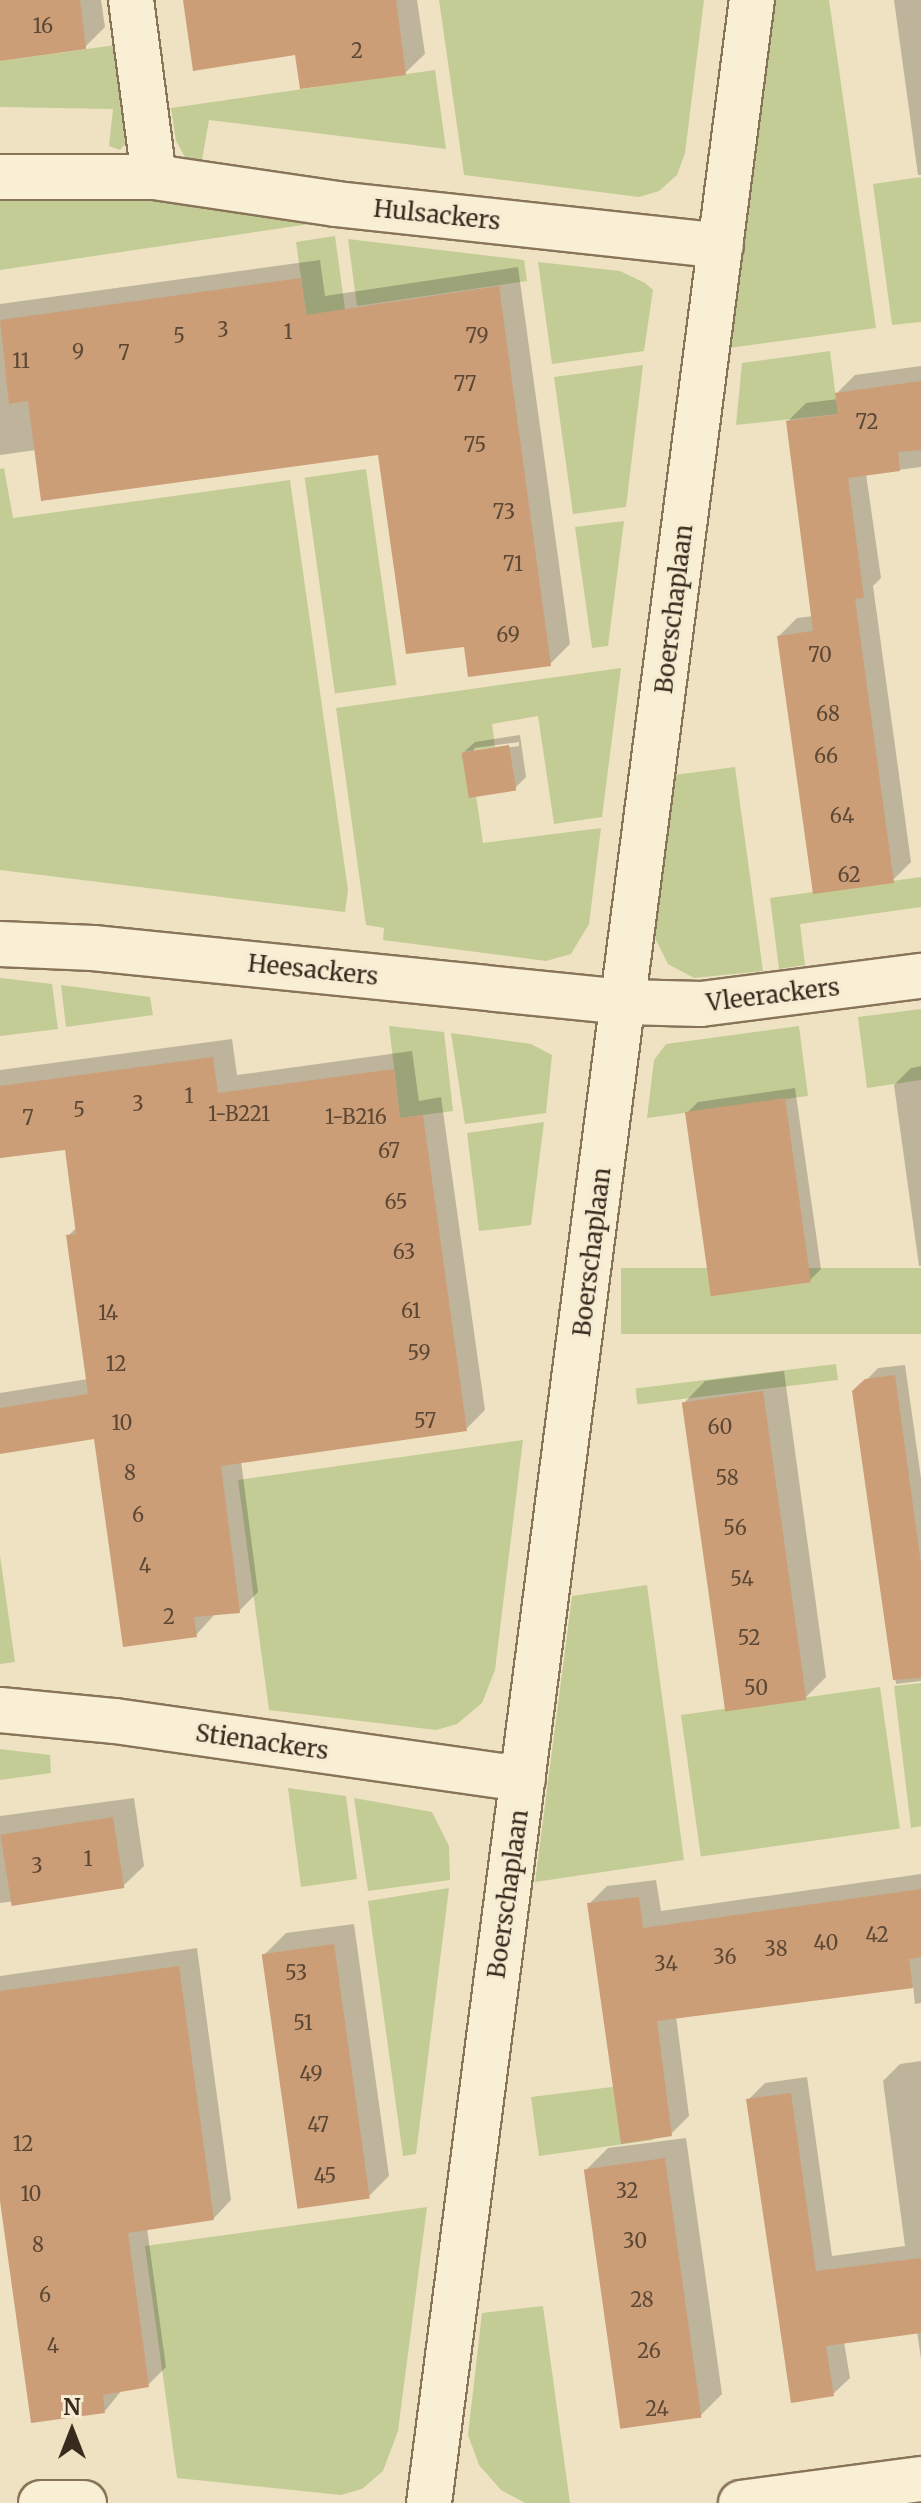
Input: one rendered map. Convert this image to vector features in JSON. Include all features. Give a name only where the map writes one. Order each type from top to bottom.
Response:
[{"type":"street","points":[[131,0],[154,177]]},
{"type":"street","name":"Boerschaplaan","points":[[429,2503],[752,0]]},
{"type":"street","name":"Hulsackers","points":[[0,177],[154,177],[336,204],[721,246]]},
{"type":"street","name":"Heesackers","points":[[0,944],[93,948],[625,1002]]},
{"type":"street","name":"Vleerackers","points":[[625,1002],[701,1004],[921,976]]},
{"type":"street","name":"Stienackers","points":[[0,1710],[115,1721],[523,1779]]},
{"type":"street","points":[[741,2503],[921,2479]]},
{"type":"street","points":[[41,2503],[84,2503]]},
{"type":"green space","points":[[439,0],[704,0],[685,153],[677,175],[659,191],[639,197],[464,175]]},
{"type":"green space","points":[[772,0],[829,0],[876,328],[728,348]]},
{"type":"green space","points":[[116,45],[129,140],[120,150],[109,146],[113,109],[0,107],[0,61]]},
{"type":"green space","points":[[435,70],[446,149],[209,120],[202,160],[186,159],[176,141],[171,108]]},
{"type":"green space","points":[[921,177],[921,322],[892,325],[873,184]]},
{"type":"green space","points":[[82,189],[336,220],[0,270],[0,191]]},
{"type":"green space","points":[[335,236],[365,455],[316,384],[296,242]]},
{"type":"green space","points":[[348,239],[524,260],[527,281],[357,306]]},
{"type":"green space","points":[[538,262],[620,271],[645,283],[653,290],[644,351],[552,364]]},
{"type":"green space","points":[[830,351],[838,414],[736,425],[742,363]]},
{"type":"green space","points":[[643,365],[626,507],[573,514],[554,377]]},
{"type":"green space","points":[[4,468],[13,518],[290,480],[348,890],[345,912],[0,870],[0,469]]},
{"type":"green space","points":[[366,469],[396,685],[335,694],[305,478]]},
{"type":"green space","points":[[624,521],[608,646],[592,648],[575,527]]},
{"type":"green space","points":[[621,668],[602,817],[554,824],[538,716],[492,724],[495,747],[462,752],[476,795],[483,843],[601,828],[589,924],[571,954],[546,961],[383,940],[384,928],[366,925],[336,708]]},
{"type":"green space","points":[[735,767],[763,971],[694,978],[668,964],[655,938],[674,775]]},
{"type":"green space","points":[[921,877],[921,907],[800,924],[805,965],[779,969],[770,898]]},
{"type":"green space","points":[[0,978],[52,984],[58,1029],[0,1036]]},
{"type":"green space","points":[[61,985],[150,997],[153,1015],[66,1027]]},
{"type":"green space","points":[[921,1009],[921,1080],[867,1088],[858,1017]]},
{"type":"green space","points":[[389,1026],[444,1032],[453,1111],[400,1118]]},
{"type":"green space","points":[[799,1026],[808,1096],[647,1118],[654,1060],[666,1044]]},
{"type":"green space","points":[[451,1033],[531,1044],[552,1055],[546,1113],[465,1124]]},
{"type":"green space","points":[[544,1122],[531,1225],[479,1231],[467,1133]]},
{"type":"green space","points":[[621,1268],[921,1268],[921,1334],[621,1334]]},
{"type":"green space","points":[[836,1364],[838,1380],[637,1404],[636,1389]]},
{"type":"green space","points":[[523,1440],[495,1670],[482,1703],[457,1724],[436,1730],[269,1710],[238,1480]]},
{"type":"green space","points":[[0,1555],[15,1662],[0,1664]]},
{"type":"green space","points":[[647,1585],[684,1860],[535,1882],[572,1596]]},
{"type":"green space","points":[[921,1683],[921,1826],[911,1828],[894,1686]]},
{"type":"green space","points":[[880,1687],[900,1829],[701,1857],[681,1715]]},
{"type":"green space","points":[[0,1749],[50,1755],[51,1773],[0,1780]]},
{"type":"green space","points":[[288,1788],[346,1796],[357,1879],[301,1887]]},
{"type":"green space","points":[[354,1798],[432,1812],[449,1846],[450,1880],[368,1891]]},
{"type":"green space","points":[[449,1888],[416,2154],[403,2156],[368,1901]]},
{"type":"green space","points":[[620,2086],[653,2140],[539,2156],[531,2097]]},
{"type":"green space","points":[[427,2207],[398,2431],[383,2471],[362,2489],[341,2495],[177,2478],[145,2246]]},
{"type":"green space","points":[[543,2306],[570,2503],[525,2503],[501,2490],[479,2465],[468,2435],[482,2313]]},
{"type":"building","points":[[0,0],[80,0],[86,49],[0,61]]},
{"type":"building","points":[[183,0],[396,0],[406,75],[300,89],[295,55],[193,71]]},
{"type":"building","points":[[301,278],[306,315],[499,286],[551,666],[468,677],[464,647],[406,654],[378,455],[41,501],[28,401],[9,404],[0,320]]},
{"type":"building","points":[[921,381],[921,450],[898,452],[900,471],[848,478],[864,598],[855,599],[894,883],[813,894],[777,636],[813,631],[786,421],[838,414],[835,393]]},
{"type":"building","points":[[509,745],[516,790],[469,798],[462,753]]},
{"type":"building","points":[[213,1057],[218,1093],[394,1069],[400,1118],[423,1115],[467,1431],[221,1466],[240,1613],[194,1617],[197,1637],[123,1647],[94,1439],[0,1454],[0,1408],[88,1394],[66,1235],[76,1234],[65,1150],[0,1158],[0,1086]]},
{"type":"building","points":[[785,1098],[811,1282],[711,1296],[685,1112]]},
{"type":"building","points":[[895,1375],[921,1564],[921,1678],[893,1680],[852,1391],[865,1379]]},
{"type":"building","points":[[763,1391],[806,1700],[725,1711],[682,1402]]},
{"type":"building","points":[[113,1817],[124,1888],[12,1906],[0,1835]]},
{"type":"building","points":[[921,1889],[921,1957],[909,1959],[913,1988],[657,2021],[672,2136],[621,2144],[587,1903],[639,1897],[643,1928]]},
{"type":"building","points":[[334,1944],[370,2198],[297,2209],[262,1954]]},
{"type":"building","points":[[179,1966],[214,2220],[128,2233],[149,2387],[103,2395],[105,2413],[31,2423],[0,2201],[0,1991]]},
{"type":"building","points":[[791,2093],[816,2271],[921,2258],[921,2333],[826,2346],[834,2396],[791,2403],[746,2099]]},
{"type":"building","points":[[665,2158],[701,2417],[620,2429],[584,2169]]}]
